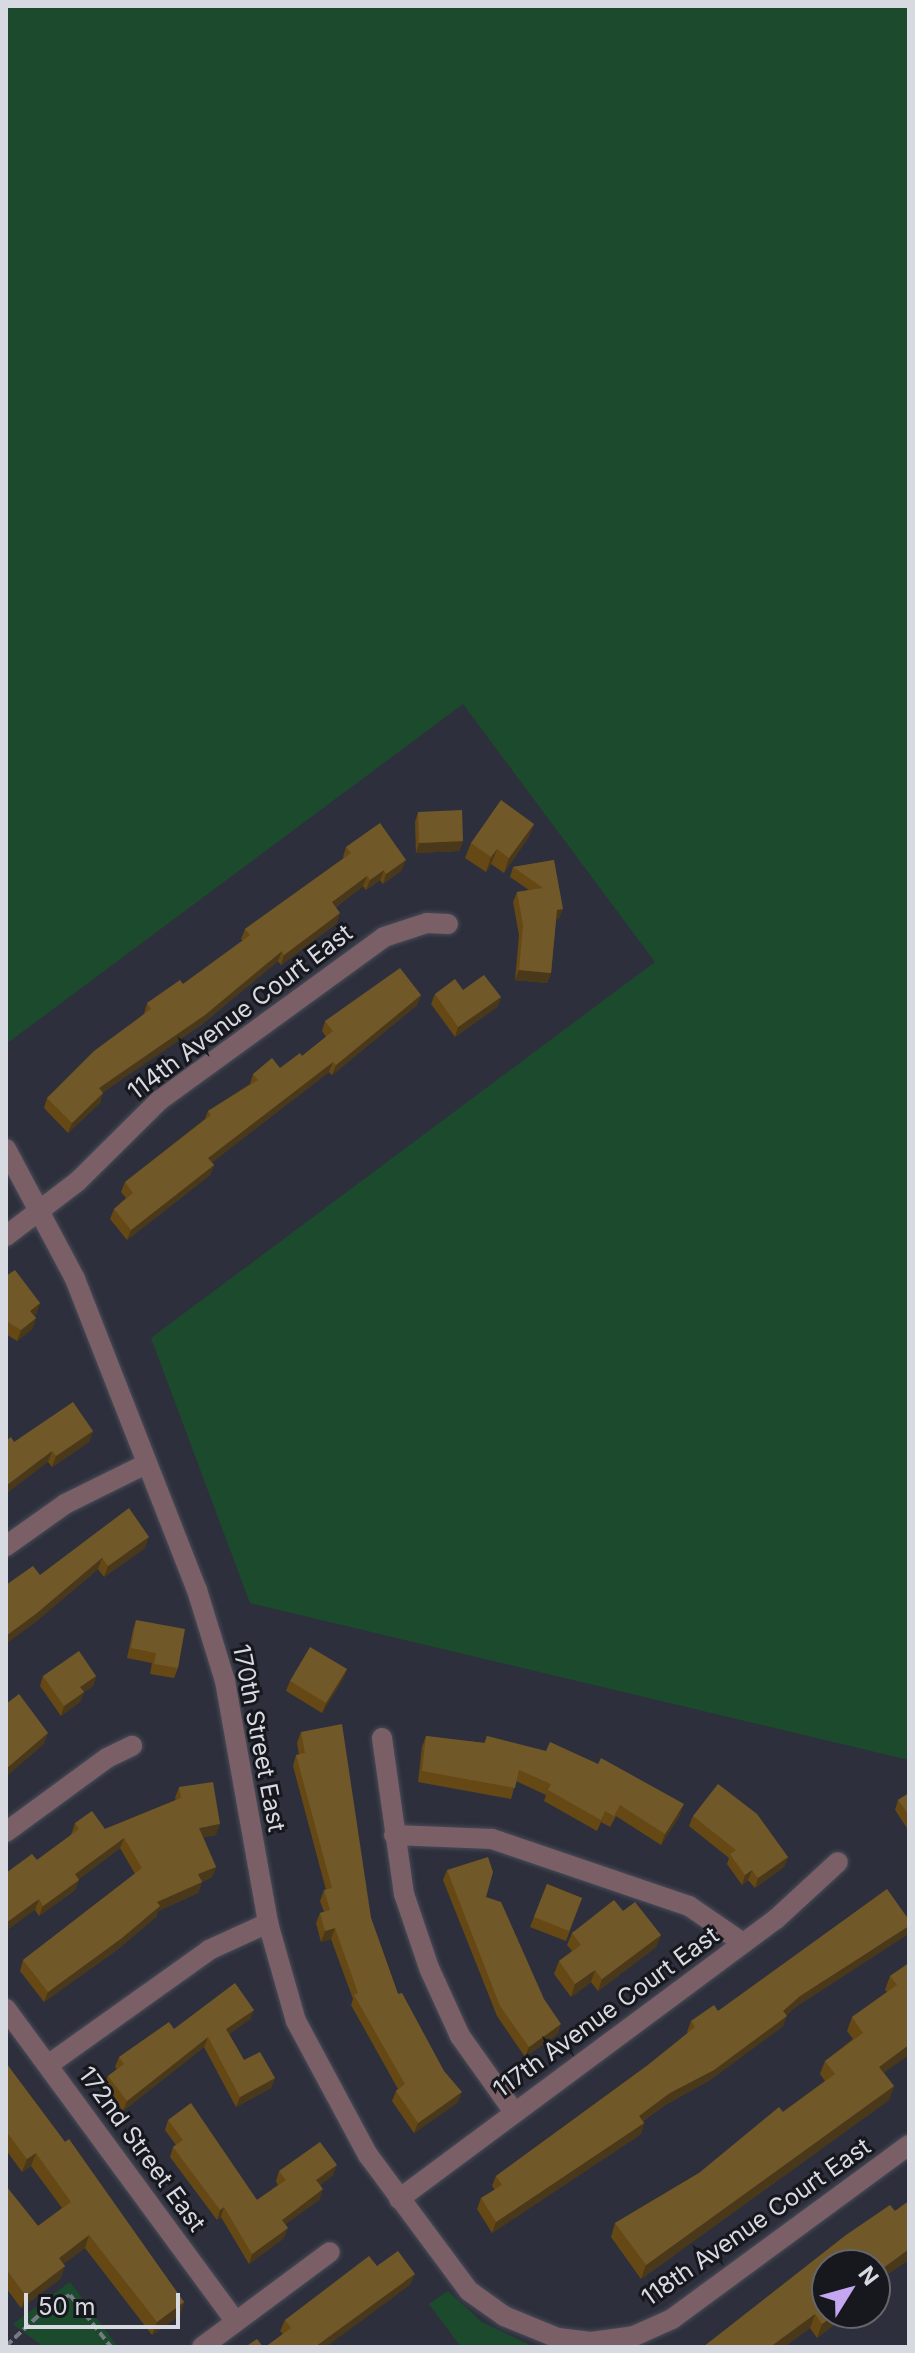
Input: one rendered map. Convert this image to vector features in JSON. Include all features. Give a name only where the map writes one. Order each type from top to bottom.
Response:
[{"type":"street","name":"114th Avenue Court East","points":[[6,1236],[41,1210],[160,1100],[384,937],[427,923],[448,924]]},
{"type":"street","name":"170th Street East","points":[[6,1149],[75,1279],[197,1590],[225,1681],[268,1923],[296,2021],[317,2067],[399,2199],[459,2278]]},
{"type":"street","points":[[6,1546],[65,1504],[146,1464]]},
{"type":"street","points":[[382,1738],[404,1894],[445,2008],[514,2112]]},
{"type":"street","points":[[6,1832],[97,1765],[132,1746]]},
{"type":"street","points":[[394,1835],[456,1834],[520,1848],[689,1906],[743,1943]]},
{"type":"street","name":"117th Avenue Court East","points":[[399,2199],[743,1943],[838,1862]]},
{"type":"street","points":[[48,2065],[209,1950],[268,1923]]},
{"type":"street","name":"172nd Street East","points":[[6,2009],[235,2321]]},
{"type":"street","name":"118th Avenue Court East","points":[[459,2278],[481,2301],[532,2330],[591,2342],[634,2336],[672,2319],[909,2145]]},
{"type":"street","points":[[202,2347],[330,2252]]},
{"type":"path","points":[[6,2346],[53,2302],[70,2295],[111,2347]]},
{"type":"green space","points":[[6,6],[909,6],[909,1760],[250,1603],[151,1338],[655,962],[463,704],[6,1044]]},
{"type":"green space","points":[[70,2282],[118,2347],[44,2347],[13,2324]]},
{"type":"green space","points":[[448,2291],[482,2322],[534,2347],[461,2347],[429,2304]]},
{"type":"building","points":[[501,800],[534,824],[509,858],[497,849],[491,857],[471,843]]},
{"type":"building","points":[[462,810],[463,841],[419,843],[418,812]]},
{"type":"building","points":[[380,823],[406,860],[386,874],[384,870],[370,880],[367,876],[332,902],[340,913],[284,955],[282,951],[205,1015],[99,1088],[103,1093],[72,1123],[47,1098],[94,1051],[151,1009],[147,1003],[180,980],[183,984],[250,935],[245,929],[351,853],[346,847]]},
{"type":"building","points":[[554,860],[563,909],[557,910],[551,973],[519,970],[523,925],[517,892],[543,888],[513,867]]},
{"type":"building","points":[[400,968],[421,995],[336,1065],[333,1062],[208,1158],[214,1165],[131,1230],[114,1209],[133,1193],[125,1182],[211,1115],[208,1111],[258,1080],[253,1074],[272,1058],[280,1068],[300,1053],[302,1056],[333,1031],[325,1021]]},
{"type":"building","points":[[484,975],[501,997],[458,1027],[435,994],[455,979],[463,990]]},
{"type":"building","points":[[15,1270],[40,1303],[30,1311],[36,1318],[21,1330],[6,1321],[6,1276]]},
{"type":"building","points":[[73,1402],[93,1431],[56,1456],[52,1451],[6,1486],[6,1441],[11,1437],[14,1442]]},
{"type":"building","points":[[129,1508],[149,1537],[108,1566],[102,1558],[6,1636],[6,1585],[33,1566],[40,1575]]},
{"type":"building","points":[[136,1620],[185,1629],[178,1668],[154,1664],[156,1653],[131,1648]]},
{"type":"building","points":[[310,1647],[347,1669],[326,1703],[290,1681]]},
{"type":"building","points":[[79,1651],[96,1676],[80,1687],[84,1692],[64,1706],[43,1676]]},
{"type":"building","points":[[19,1694],[48,1733],[6,1769],[6,1704]]},
{"type":"building","points":[[342,1724],[371,1918],[398,1994],[402,1993],[444,2071],[462,2092],[418,2123],[396,2091],[405,2084],[354,1995],[358,1993],[335,1928],[325,1931],[320,1913],[330,1910],[324,1890],[332,1888],[296,1755],[305,1753],[301,1732]]},
{"type":"building","points":[[426,1736],[485,1743],[487,1736],[546,1751],[550,1742],[598,1764],[601,1758],[684,1804],[665,1834],[620,1805],[614,1816],[605,1811],[601,1820],[548,1790],[551,1784],[519,1770],[515,1788],[422,1771]]},
{"type":"building","points":[[213,1782],[220,1824],[199,1828],[216,1867],[198,1874],[202,1882],[157,1902],[160,1906],[122,1938],[48,1992],[23,1960],[142,1868],[124,1838],[75,1874],[79,1880],[43,1906],[39,1899],[6,1923],[6,1873],[32,1854],[37,1860],[79,1829],[75,1823],[92,1811],[105,1829],[181,1798],[179,1787]]},
{"type":"building","points":[[718,1784],[757,1814],[788,1857],[758,1878],[752,1870],[745,1875],[730,1854],[736,1850],[693,1816]]},
{"type":"building","points":[[909,1793],[909,1815],[898,1800]]},
{"type":"building","points":[[488,1857],[493,1872],[486,1897],[501,1902],[544,1999],[561,2024],[529,2047],[500,2006],[447,1870]]},
{"type":"building","points":[[547,1884],[582,1898],[569,1931],[534,1917]]},
{"type":"building","points":[[887,1889],[909,1920],[909,1926],[800,1996],[783,2011],[787,2016],[714,2070],[668,2094],[639,2116],[644,2123],[496,2222],[481,2198],[502,2185],[496,2176],[648,2065],[695,2027],[691,2021],[714,2005],[718,2011]]},
{"type":"building","points":[[614,1900],[623,1911],[635,1902],[661,1935],[602,1979],[595,1970],[575,1984],[559,1961],[581,1945],[572,1933]]},
{"type":"building","points":[[909,1963],[909,2045],[879,2067],[894,2086],[646,2265],[615,2223],[699,2173],[779,2107],[783,2112],[835,2074],[825,2061],[863,2033],[852,2017],[897,1985],[890,1976]]},
{"type":"building","points":[[235,1983],[254,2010],[226,2029],[244,2060],[260,2052],[275,2078],[240,2097],[208,2037],[127,2101],[108,2076],[124,2064],[119,2057],[169,2022],[174,2029]]},
{"type":"building","points":[[6,2063],[65,2142],[69,2139],[184,2302],[157,2322],[89,2235],[59,2258],[65,2266],[26,2296],[6,2269],[6,2186],[38,2226],[71,2202],[36,2153],[27,2159],[6,2131]]},
{"type":"building","points":[[191,2103],[257,2200],[286,2180],[279,2171],[320,2142],[337,2165],[316,2180],[323,2189],[282,2220],[288,2228],[252,2254],[224,2207],[220,2210],[173,2147],[183,2140],[168,2120]]},
{"type":"building","points":[[909,2201],[909,2249],[891,2262],[891,2249],[828,2249],[890,2205],[895,2211]]},
{"type":"building","points":[[398,2251],[415,2274],[315,2347],[265,2347],[291,2328],[285,2320],[369,2256],[377,2266]]},
{"type":"building","points":[[811,2262],[811,2317],[770,2347],[703,2347]]},
{"type":"building","points":[[257,2339],[263,2347],[245,2347]]}]
